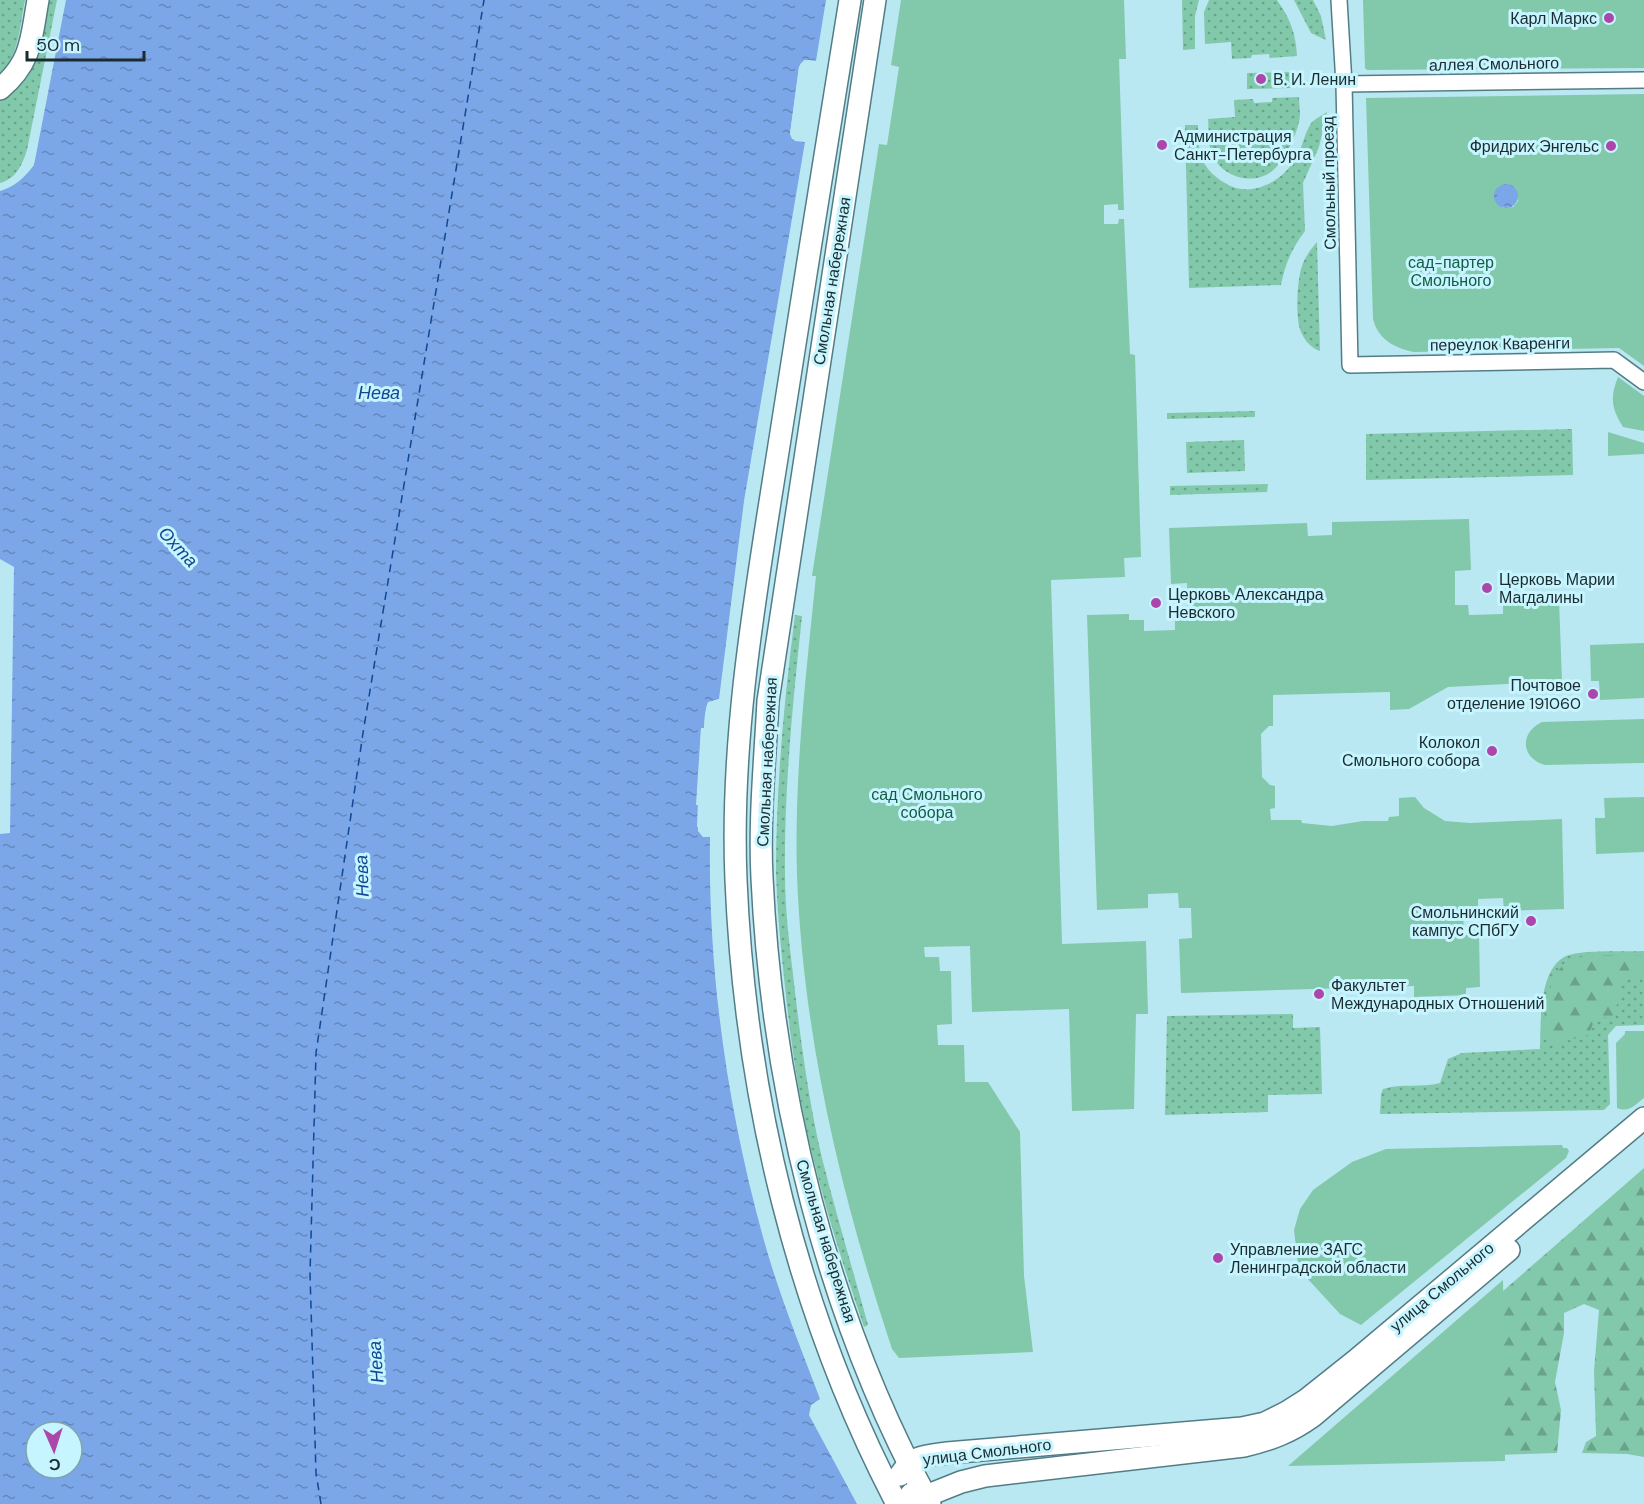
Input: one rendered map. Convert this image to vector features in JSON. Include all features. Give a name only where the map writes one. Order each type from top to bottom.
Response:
[{"type":"main road","points":[[0,89],[15,76],[26,59],[38,0]]},
{"type":"main road","name":"Смольная набережная","points":[[850,0],[759,572],[742,702],[736,805],[736,878],[740,947],[751,1041],[761,1108],[773,1164],[801,1266],[836,1368],[861,1432],[893,1497]]},
{"type":"main road","name":"Смольная набережная","points":[[875,0],[768,701],[762,806],[762,876],[767,945],[778,1037],[800,1158],[827,1257],[872,1382],[908,1463],[928,1500]]},
{"type":"main road","name":"улица Смольного","points":[[1644,1118],[1306,1400],[1265,1423],[1242,1428],[926,1456],[908,1463],[893,1497],[928,1500],[961,1482],[985,1476],[1244,1446],[1270,1440],[1293,1430],[1313,1416],[1644,1136]]},
{"type":"street","name":"Смольный проезд","points":[[1339,0],[1344,84],[1350,365]]},
{"type":"street","name":"аллея Смольного","points":[[1344,84],[1644,80]]},
{"type":"street","name":"переулок Кваренги","points":[[1350,365],[1614,360],[1644,382]]},
{"type":"green space","points":[[0,0],[25,0],[15,50],[0,75]]},
{"type":"green space","points":[[46,0],[57,0],[27,150],[15,174],[0,183],[0,100],[14,91],[31,72],[42,30]]},
{"type":"green space","name":"сад Смольного собора","points":[[901,0],[1124,0],[1126,59],[1119,59],[1124,210],[1118,210],[1118,204],[1104,205],[1104,224],[1118,224],[1119,219],[1124,219],[1130,354],[1135,355],[1141,557],[1124,558],[1125,577],[1051,580],[1062,944],[1146,941],[1148,1014],[1136,1014],[1134,1109],[1072,1111],[1069,1009],[972,1012],[970,946],[924,947],[925,957],[939,957],[940,971],[951,971],[952,1024],[937,1025],[938,1045],[964,1045],[965,1082],[988,1082],[1020,1132],[1024,1276],[1033,1352],[899,1358],[892,1349],[856,1233],[841,1175],[816,1056],[801,936],[797,875],[797,800],[816,576],[812,576],[879,144],[887,145],[899,67],[891,65]]},
{"type":"green space","points":[[1182,0],[1199,0],[1195,16],[1195,49],[1183,50]]},
{"type":"green space","points":[[1209,0],[1277,0],[1292,26],[1297,56],[1270,58],[1269,54],[1232,59],[1231,42],[1205,44],[1204,12]]},
{"type":"green space","points":[[1294,0],[1313,0],[1321,16],[1326,40],[1311,33]]},
{"type":"green space","points":[[1363,0],[1644,0],[1644,68],[1367,70],[1365,68]]},
{"type":"green space","points":[[1291,72],[1291,88],[1247,89],[1247,73]]},
{"type":"green space","name":"сад-партер Смольного","points":[[1644,94],[1644,366],[1619,348],[1414,352],[1388,342],[1375,326],[1373,319],[1366,98]],"holes":[[[1509,185],[1515,188],[1518,201],[1513,207],[1503,208],[1495,201],[1495,192],[1499,186]]]},
{"type":"green space","points":[[1299,97],[1300,115],[1294,138],[1276,168],[1263,176],[1245,178],[1220,167],[1211,151],[1208,119],[1235,117],[1234,100],[1253,99],[1254,103],[1272,102],[1272,98]]},
{"type":"green space","points":[[1327,112],[1319,147],[1303,183],[1305,231],[1290,256],[1281,285],[1189,288],[1185,125],[1198,125],[1200,151],[1210,171],[1235,188],[1256,189],[1284,173],[1297,156],[1312,122]]},
{"type":"green space","points":[[1317,242],[1320,351],[1306,341],[1299,326],[1297,309],[1302,266],[1308,253]]},
{"type":"green space","points":[[1618,377],[1644,396],[1644,431],[1623,427],[1619,420],[1613,402]]},
{"type":"green space","points":[[1255,411],[1255,417],[1167,419],[1167,413]]},
{"type":"green space","points":[[1572,429],[1573,475],[1366,480],[1366,434]]},
{"type":"green space","points":[[1608,432],[1644,443],[1644,454],[1608,456]]},
{"type":"green space","points":[[1244,440],[1245,471],[1187,473],[1186,442]]},
{"type":"green space","points":[[1268,484],[1267,492],[1170,495],[1170,486]]},
{"type":"green space","points":[[1469,519],[1471,570],[1455,571],[1455,605],[1468,605],[1469,615],[1503,614],[1503,605],[1518,605],[1518,601],[1559,600],[1562,681],[1448,687],[1409,709],[1390,710],[1390,692],[1273,695],[1273,726],[1269,726],[1261,734],[1262,777],[1270,785],[1275,786],[1275,808],[1270,809],[1271,820],[1301,820],[1302,823],[1332,826],[1363,821],[1388,821],[1389,817],[1399,816],[1399,798],[1415,797],[1424,808],[1445,821],[1470,823],[1562,819],[1564,909],[1504,911],[1503,898],[1478,899],[1478,908],[1463,909],[1464,935],[1479,935],[1480,987],[1466,988],[1466,995],[1414,997],[1414,986],[1181,993],[1179,939],[1192,938],[1191,908],[1179,908],[1178,893],[1148,894],[1148,908],[1097,910],[1087,615],[1129,614],[1129,620],[1144,620],[1144,631],[1175,630],[1175,620],[1188,619],[1187,583],[1171,584],[1169,528],[1307,523],[1308,536],[1332,535],[1332,522]]},
{"type":"green space","points":[[795,615],[802,616],[792,712],[786,809],[785,874],[788,924],[802,1044],[813,1113],[827,1179],[868,1325],[864,1327],[818,1179],[800,1094],[787,1008],[777,902],[777,808],[784,712]]},
{"type":"green space","points":[[1644,643],[1644,698],[1600,700],[1599,681],[1591,681],[1590,645]]},
{"type":"green space","points":[[1644,719],[1644,763],[1545,765],[1537,762],[1527,751],[1529,732],[1542,722]]},
{"type":"green space","points":[[1644,797],[1644,852],[1596,854],[1595,818],[1605,818],[1604,798]]},
{"type":"green space","points":[[1644,951],[1644,1025],[1616,1026],[1608,1035],[1610,1104],[1604,1110],[1380,1114],[1383,1089],[1440,1083],[1448,1059],[1462,1053],[1540,1049],[1541,1012],[1546,984],[1550,972],[1566,956],[1593,952]]},
{"type":"green space","points":[[1644,956],[1644,972],[1638,976],[1619,980],[1619,999],[1612,1018],[1595,1017],[1589,1035],[1550,1045],[1544,1033],[1544,1015],[1552,983],[1562,966],[1575,958]]},
{"type":"green space","points":[[1293,1014],[1293,1028],[1320,1027],[1322,1094],[1268,1095],[1268,1112],[1165,1115],[1167,1016]]},
{"type":"green space","points":[[1625,1031],[1644,1031],[1644,1098],[1632,1108],[1625,1110],[1617,1108],[1616,1043]]},
{"type":"green space","points":[[1562,1145],[1569,1151],[1566,1158],[1361,1325],[1340,1314],[1305,1276],[1298,1264],[1294,1230],[1300,1209],[1313,1190],[1352,1162],[1386,1149]]},
{"type":"green space","points":[[1644,1168],[1644,1457],[1627,1454],[1582,1453],[1586,1442],[1596,1436],[1594,1371],[1599,1310],[1584,1304],[1564,1313],[1564,1333],[1555,1382],[1561,1410],[1557,1453],[1308,1461]]},
{"type":"green space","points":[[1503,1280],[1505,1461],[1288,1466]]},
{"type":"water","name":"Нева","points":[[66,0],[826,0],[816,61],[808,60],[801,63],[799,67],[790,134],[795,141],[805,142],[744,501],[719,699],[714,700],[708,706],[704,728],[701,728],[697,826],[703,837],[710,837],[710,888],[716,989],[730,1089],[750,1188],[775,1278],[820,1399],[811,1405],[809,1415],[857,1504],[0,1504],[0,834],[10,833],[14,567],[0,559],[0,191],[11,187],[34,165]]},
{"type":"water","points":[[1506,184],[1515,187],[1518,196],[1515,205],[1506,208],[1497,205],[1494,196],[1497,187]]},
{"type":"pier","points":[[804,60],[816,61],[816,63],[806,63],[802,68],[793,134],[794,137],[805,139],[805,142],[792,139],[790,134],[799,67]]},
{"type":"pier","points":[[719,699],[719,702],[711,704],[707,729],[704,731],[699,802],[702,805],[700,830],[704,834],[710,834],[710,837],[703,837],[698,831],[698,805],[696,805],[701,728],[704,728],[708,702]]},
{"type":"ferry route","points":[[321,1504],[316,1473],[310,1274],[316,1053],[363,733],[484,0]]},
{"type":"place","name":"Карл Маркс","points":[[1609,18]]},
{"type":"place","name":"В. И. Ленин","points":[[1261,79]]},
{"type":"place","name":"Администрация Санкт-Петербурга","points":[[1162,145]]},
{"type":"place","name":"Фридрих Энгельс","points":[[1611,146]]},
{"type":"place","name":"Церковь Марии Магдалины","points":[[1487,588]]},
{"type":"place","name":"Церковь Александра Невского","points":[[1156,603]]},
{"type":"place","name":"Почтовое отделение 191060","points":[[1593,694]]},
{"type":"place","name":"Колокол Смольного собора","points":[[1492,751]]},
{"type":"place","name":"Смольнинский кампус СПбГУ","points":[[1531,921]]},
{"type":"place","name":"Факультет Международных Отношений","points":[[1319,994]]},
{"type":"place","name":"Управление ЗАГС Ленинградской области","points":[[1218,1258]]},
{"type":"water label","name":"Охта","points":[[178,547]]}]
